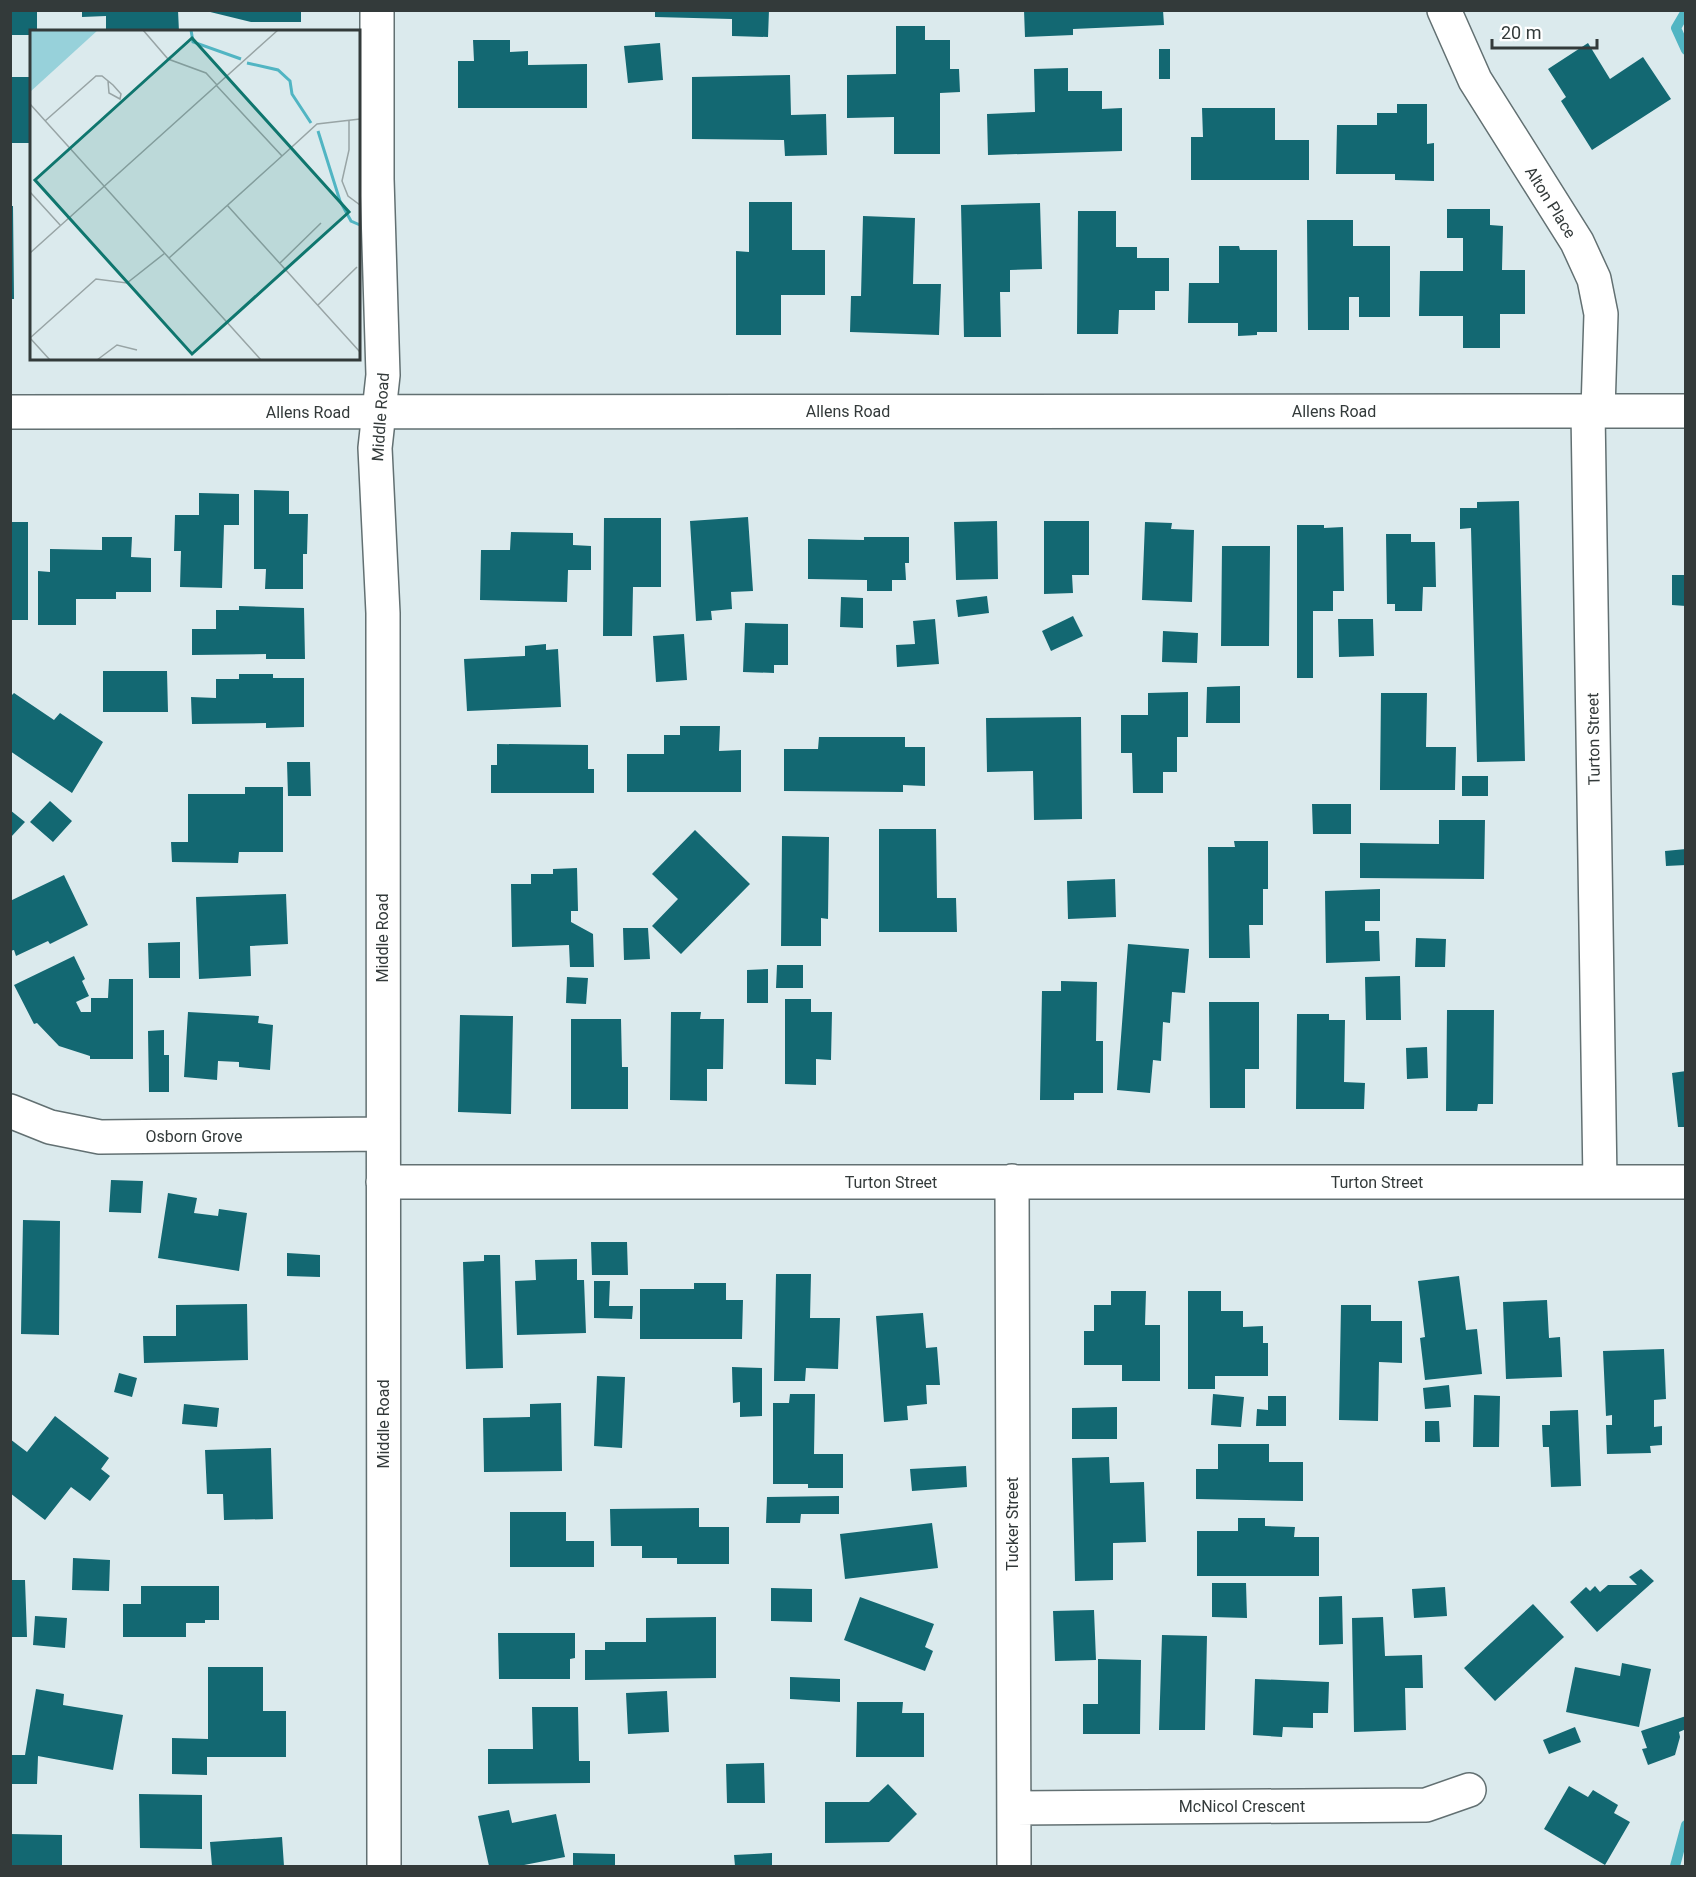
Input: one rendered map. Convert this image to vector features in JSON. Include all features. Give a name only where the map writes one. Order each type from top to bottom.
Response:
[{"type":"street","name":"Middle Road","points":[[377,10],[377,179],[383,369],[381,412],[375,448],[382,613],[384,1866]]},
{"type":"street","name":"Alton Place","points":[[1444,10],[1474,80],[1576,242],[1594,279],[1601,314],[1593,411]]},
{"type":"street","name":"Turton Street","points":[[383,1182],[1600,1182],[1593,411]]},
{"type":"street","name":"Allens Road","points":[[10,412],[1686,411]]},
{"type":"street","name":"Osborn Grove","points":[[10,1111],[50,1127],[100,1137],[382,1134]]},
{"type":"street","name":"Tucker Street","points":[[1012,1181],[1014,1866]]},
{"type":"street","points":[[1600,1182],[1686,1182]]},
{"type":"street","name":"McNicol Crescent","points":[[1014,1808],[1426,1805],[1469,1790]]},
{"type":"building","points":[[10,10],[37,10],[37,30],[30,30],[30,35],[10,35]]},
{"type":"building","points":[[82,10],[178,10],[179,30],[106,30],[106,16],[82,17]]},
{"type":"building","points":[[202,10],[301,10],[301,22],[251,22]]},
{"type":"building","points":[[655,10],[769,10],[768,37],[732,36],[732,19],[655,17]]},
{"type":"building","points":[[1024,10],[1163,10],[1164,25],[1073,29],[1073,35],[1025,37]]},
{"type":"building","points":[[896,26],[925,26],[925,40],[950,40],[950,69],[959,69],[960,92],[940,93],[940,154],[894,154],[894,117],[847,118],[847,75],[896,74]]},
{"type":"building","points":[[473,40],[510,40],[510,52],[528,51],[528,65],[587,64],[587,108],[458,108],[458,61],[474,61]]},
{"type":"building","points":[[660,43],[663,80],[628,83],[624,46]]},
{"type":"building","points":[[1588,43],[1610,79],[1643,57],[1671,99],[1592,150],[1561,101],[1566,97],[1548,69]]},
{"type":"building","points":[[1159,49],[1170,49],[1170,79],[1159,79]]},
{"type":"building","points":[[1068,68],[1068,91],[1102,91],[1102,109],[1122,108],[1122,151],[988,155],[987,114],[1035,112],[1034,69]]},
{"type":"building","points":[[790,75],[791,115],[826,114],[827,155],[785,156],[784,140],[692,139],[692,77]]},
{"type":"building","points":[[10,77],[30,77],[30,143],[10,143]]},
{"type":"building","points":[[1397,104],[1427,104],[1427,144],[1434,143],[1434,181],[1395,180],[1395,174],[1336,174],[1337,125],[1377,125],[1377,113],[1397,113]]},
{"type":"building","points":[[1202,108],[1275,108],[1275,140],[1309,140],[1309,180],[1191,180],[1191,137],[1203,137]]},
{"type":"building","points":[[749,202],[792,202],[792,250],[825,250],[825,295],[781,295],[781,335],[736,335],[736,251],[749,252]]},
{"type":"building","points":[[1040,203],[1042,269],[1010,270],[1010,292],[1000,292],[1001,337],[964,337],[961,205]]},
{"type":"building","points":[[10,206],[13,206],[14,299],[10,299]]},
{"type":"building","points":[[1447,209],[1490,209],[1490,225],[1503,226],[1502,270],[1525,270],[1525,314],[1500,314],[1500,348],[1463,348],[1463,316],[1419,316],[1420,271],[1463,271],[1463,238],[1447,238]]},
{"type":"building","points":[[1078,211],[1116,211],[1116,247],[1137,247],[1137,258],[1169,258],[1169,291],[1155,291],[1155,310],[1119,310],[1118,334],[1077,334]]},
{"type":"building","points":[[863,216],[915,218],[913,284],[941,284],[939,335],[850,332],[851,296],[861,296]]},
{"type":"building","points":[[1307,220],[1353,220],[1353,246],[1390,246],[1390,317],[1359,317],[1359,297],[1349,297],[1349,330],[1308,330]]},
{"type":"building","points":[[1219,246],[1239,246],[1240,250],[1277,250],[1277,332],[1257,332],[1257,335],[1238,336],[1238,323],[1188,323],[1189,283],[1219,283]]},
{"type":"building","points":[[254,490],[289,491],[289,514],[308,514],[307,554],[303,554],[303,589],[265,589],[266,569],[254,569]]},
{"type":"building","points":[[199,493],[239,494],[239,525],[224,525],[222,588],[180,587],[181,551],[174,551],[175,515],[199,515]]},
{"type":"building","points":[[1519,501],[1525,761],[1477,762],[1471,528],[1460,529],[1460,508],[1477,508],[1477,502]]},
{"type":"building","points":[[748,517],[753,591],[731,592],[732,609],[711,611],[712,620],[696,621],[690,521]]},
{"type":"building","points":[[604,518],[661,518],[661,587],[633,587],[632,636],[603,636]]},
{"type":"building","points":[[997,521],[998,579],[956,580],[954,522]]},
{"type":"building","points":[[1044,521],[1089,521],[1089,575],[1072,575],[1073,593],[1044,594]]},
{"type":"building","points":[[10,522],[28,522],[28,620],[10,620]]},
{"type":"building","points":[[1145,522],[1172,523],[1171,529],[1194,530],[1192,602],[1142,600]]},
{"type":"building","points":[[1297,525],[1324,525],[1324,528],[1343,527],[1344,591],[1333,591],[1333,611],[1313,611],[1313,678],[1297,678]]},
{"type":"building","points":[[511,532],[573,533],[573,545],[591,546],[591,570],[568,570],[567,602],[480,600],[481,550],[510,550]]},
{"type":"building","points":[[1386,534],[1411,534],[1411,542],[1435,542],[1436,587],[1423,587],[1422,611],[1395,611],[1395,604],[1387,604]]},
{"type":"building","points":[[102,537],[132,537],[131,557],[151,558],[151,592],[116,592],[116,599],[76,599],[76,625],[38,625],[38,571],[50,572],[50,549],[102,550]]},
{"type":"building","points":[[864,537],[909,537],[909,563],[905,563],[906,580],[892,580],[892,591],[867,591],[867,580],[808,579],[808,539],[864,540]]},
{"type":"building","points":[[1222,546],[1270,546],[1269,646],[1221,646]]},
{"type":"building","points":[[1672,575],[1686,575],[1686,606],[1672,605]]},
{"type":"building","points":[[987,596],[989,613],[958,617],[956,600]]},
{"type":"building","points":[[841,597],[863,598],[863,628],[840,627]]},
{"type":"building","points":[[239,606],[304,608],[305,659],[266,659],[266,654],[192,655],[192,629],[216,629],[216,610],[239,610]]},
{"type":"building","points":[[1073,616],[1083,636],[1051,651],[1042,631]]},
{"type":"building","points":[[935,619],[939,664],[897,667],[896,645],[915,644],[913,621]]},
{"type":"building","points":[[1338,619],[1373,619],[1374,656],[1339,657]]},
{"type":"building","points":[[745,623],[788,624],[788,665],[774,665],[774,673],[743,672]]},
{"type":"building","points":[[1163,631],[1198,633],[1197,663],[1162,662]]},
{"type":"building","points":[[684,634],[687,680],[656,682],[653,636]]},
{"type":"building","points":[[546,644],[546,650],[558,649],[561,707],[467,711],[464,659],[525,656],[525,646]]},
{"type":"building","points":[[103,671],[167,671],[168,712],[103,712]]},
{"type":"building","points":[[239,674],[273,674],[273,678],[304,678],[304,727],[266,728],[266,723],[192,724],[191,697],[216,698],[216,679],[239,679]]},
{"type":"building","points":[[1240,686],[1240,723],[1206,723],[1207,687]]},
{"type":"building","points":[[1188,692],[1188,737],[1177,737],[1177,772],[1163,772],[1163,793],[1133,793],[1132,753],[1121,753],[1121,715],[1148,715],[1148,693]]},
{"type":"building","points":[[14,693],[54,720],[60,713],[103,742],[72,793],[10,751],[10,697]]},
{"type":"building","points":[[1381,693],[1427,693],[1426,747],[1456,747],[1455,790],[1380,790]]},
{"type":"building","points":[[1081,717],[1082,819],[1034,820],[1033,771],[987,772],[986,718]]},
{"type":"building","points":[[680,726],[720,726],[719,751],[741,750],[741,792],[627,792],[627,754],[664,754],[664,735],[680,735]]},
{"type":"building","points":[[819,737],[905,737],[905,747],[925,747],[925,786],[903,785],[903,792],[784,791],[784,749],[818,749]]},
{"type":"building","points":[[497,744],[588,745],[588,769],[594,769],[594,793],[491,793],[491,765],[497,765]]},
{"type":"building","points":[[287,762],[310,762],[311,796],[288,796]]},
{"type":"building","points":[[1462,776],[1488,776],[1488,796],[1462,796]]},
{"type":"building","points":[[245,787],[283,787],[283,852],[239,852],[238,863],[172,862],[171,842],[188,842],[188,794],[245,794]]},
{"type":"building","points":[[50,801],[72,821],[53,842],[30,822]]},
{"type":"building","points":[[1312,804],[1351,804],[1351,834],[1313,834]]},
{"type":"building","points":[[10,810],[25,822],[10,838]]},
{"type":"building","points":[[1439,820],[1485,820],[1484,879],[1360,878],[1360,843],[1439,844]]},
{"type":"building","points":[[879,829],[936,829],[937,898],[956,898],[957,932],[879,932]]},
{"type":"building","points":[[695,830],[750,884],[681,954],[652,926],[678,899],[652,874]]},
{"type":"building","points":[[782,836],[829,837],[828,919],[821,918],[821,946],[781,946]]},
{"type":"building","points":[[1234,841],[1268,841],[1268,889],[1263,889],[1263,925],[1249,925],[1250,958],[1209,958],[1208,847],[1235,847]]},
{"type":"building","points":[[1686,849],[1686,865],[1666,866],[1665,851]]},
{"type":"building","points":[[577,868],[578,911],[571,911],[571,922],[593,934],[594,967],[570,967],[569,945],[512,947],[511,884],[531,884],[531,874],[553,874],[553,869]]},
{"type":"building","points":[[64,875],[88,925],[50,944],[48,941],[16,956],[14,950],[10,951],[10,901]]},
{"type":"building","points":[[1115,879],[1116,917],[1068,919],[1067,881]]},
{"type":"building","points":[[1380,889],[1380,921],[1365,921],[1365,931],[1379,931],[1380,961],[1326,963],[1325,891]]},
{"type":"building","points":[[286,894],[288,944],[250,946],[251,976],[199,979],[196,897]]},
{"type":"building","points":[[623,928],[648,928],[650,959],[624,960]]},
{"type":"building","points":[[1416,938],[1446,939],[1445,967],[1415,967]]},
{"type":"building","points":[[180,942],[180,978],[149,978],[148,943]]},
{"type":"building","points":[[1128,944],[1189,949],[1185,993],[1172,992],[1170,1023],[1163,1022],[1161,1061],[1153,1060],[1150,1093],[1117,1090]]},
{"type":"building","points":[[74,956],[85,979],[82,981],[89,996],[76,1002],[81,1012],[91,1012],[91,998],[108,998],[109,979],[133,979],[133,1059],[90,1059],[90,1056],[59,1046],[37,1023],[34,1024],[14,985]]},
{"type":"building","points":[[777,965],[803,965],[803,988],[776,988]]},
{"type":"building","points":[[768,969],[768,1003],[747,1003],[747,970]]},
{"type":"building","points":[[1400,976],[1401,1020],[1366,1020],[1365,977]]},
{"type":"building","points":[[567,977],[588,978],[586,1004],[566,1003]]},
{"type":"building","points":[[1061,981],[1097,982],[1096,1041],[1103,1041],[1103,1093],[1074,1093],[1074,1100],[1040,1100],[1042,991],[1061,991]]},
{"type":"building","points":[[785,999],[811,999],[811,1012],[832,1012],[831,1060],[816,1059],[816,1085],[785,1084]]},
{"type":"building","points":[[1209,1002],[1259,1002],[1259,1069],[1245,1069],[1245,1108],[1210,1108]]},
{"type":"building","points":[[1447,1010],[1494,1010],[1493,1104],[1478,1104],[1477,1111],[1446,1111]]},
{"type":"building","points":[[188,1012],[259,1016],[258,1023],[273,1025],[270,1070],[239,1067],[239,1062],[218,1061],[217,1080],[184,1077]]},
{"type":"building","points":[[671,1012],[701,1012],[700,1019],[724,1019],[723,1069],[707,1069],[707,1101],[670,1100]]},
{"type":"building","points":[[1297,1014],[1329,1014],[1329,1020],[1345,1020],[1344,1082],[1365,1083],[1364,1109],[1296,1109]]},
{"type":"building","points":[[460,1015],[513,1016],[511,1114],[458,1112]]},
{"type":"building","points":[[571,1019],[621,1019],[622,1067],[628,1067],[628,1109],[571,1109]]},
{"type":"building","points":[[164,1030],[164,1055],[169,1055],[169,1092],[149,1092],[148,1031]]},
{"type":"building","points":[[1427,1047],[1428,1078],[1407,1079],[1406,1048]]},
{"type":"building","points":[[1686,1071],[1686,1127],[1678,1127],[1672,1073]]},
{"type":"building","points":[[111,1180],[143,1181],[141,1213],[109,1212]]},
{"type":"building","points":[[168,1193],[197,1198],[194,1213],[218,1216],[219,1209],[247,1213],[239,1271],[158,1258]]},
{"type":"building","points":[[23,1220],[60,1221],[59,1335],[21,1334]]},
{"type":"building","points":[[591,1242],[627,1242],[628,1275],[592,1275]]},
{"type":"building","points":[[287,1253],[320,1255],[320,1277],[287,1276]]},
{"type":"building","points":[[484,1255],[500,1255],[503,1368],[466,1369],[463,1262],[484,1261]]},
{"type":"building","points":[[577,1259],[577,1280],[584,1280],[586,1333],[517,1335],[515,1281],[536,1280],[535,1260]]},
{"type":"building","points":[[776,1274],[811,1274],[810,1318],[840,1318],[838,1369],[806,1368],[805,1381],[774,1381]]},
{"type":"building","points":[[1459,1276],[1466,1330],[1477,1329],[1482,1374],[1425,1380],[1420,1338],[1425,1337],[1418,1281]]},
{"type":"building","points":[[594,1281],[610,1281],[609,1306],[633,1306],[632,1319],[594,1318]]},
{"type":"building","points":[[694,1283],[726,1283],[726,1300],[743,1300],[742,1339],[640,1339],[640,1289],[694,1289]]},
{"type":"building","points":[[1111,1291],[1146,1291],[1145,1325],[1160,1325],[1160,1381],[1122,1381],[1122,1365],[1084,1365],[1084,1331],[1094,1331],[1094,1305],[1111,1305]]},
{"type":"building","points":[[1188,1291],[1221,1291],[1221,1311],[1243,1311],[1243,1327],[1263,1326],[1263,1343],[1268,1343],[1268,1376],[1215,1376],[1215,1389],[1188,1389]]},
{"type":"building","points":[[1547,1300],[1549,1338],[1560,1337],[1562,1377],[1506,1379],[1503,1302]]},
{"type":"building","points":[[247,1304],[248,1360],[144,1363],[143,1336],[176,1336],[176,1305]]},
{"type":"building","points":[[1341,1305],[1371,1305],[1371,1321],[1402,1321],[1402,1363],[1379,1362],[1378,1421],[1339,1420]]},
{"type":"building","points":[[923,1313],[926,1348],[937,1347],[940,1385],[926,1385],[927,1404],[907,1406],[908,1420],[884,1422],[876,1316]]},
{"type":"building","points":[[1664,1349],[1666,1399],[1654,1400],[1654,1427],[1662,1426],[1662,1445],[1650,1446],[1651,1453],[1607,1454],[1606,1425],[1612,1425],[1612,1415],[1606,1416],[1603,1351]]},
{"type":"building","points":[[732,1367],[762,1368],[762,1416],[740,1417],[740,1402],[733,1403]]},
{"type":"building","points":[[119,1373],[137,1378],[132,1397],[114,1392]]},
{"type":"building","points":[[597,1376],[625,1377],[622,1448],[594,1446]]},
{"type":"building","points":[[1449,1385],[1451,1407],[1425,1409],[1423,1388]]},
{"type":"building","points":[[790,1394],[815,1394],[814,1454],[843,1454],[843,1488],[808,1488],[808,1484],[773,1484],[773,1403],[789,1403]]},
{"type":"building","points":[[1213,1394],[1244,1397],[1241,1427],[1211,1425]]},
{"type":"building","points":[[1474,1395],[1500,1396],[1499,1447],[1473,1447]]},
{"type":"building","points":[[1268,1396],[1286,1396],[1286,1426],[1256,1426],[1257,1409],[1268,1410]]},
{"type":"building","points":[[561,1403],[562,1471],[484,1472],[483,1418],[530,1417],[530,1404]]},
{"type":"building","points":[[184,1404],[219,1408],[217,1427],[182,1424]]},
{"type":"building","points":[[1117,1407],[1117,1439],[1072,1439],[1072,1408]]},
{"type":"building","points":[[1578,1410],[1581,1486],[1551,1487],[1549,1447],[1543,1447],[1542,1425],[1550,1425],[1550,1411]]},
{"type":"building","points":[[55,1416],[109,1458],[101,1469],[110,1476],[90,1501],[71,1487],[45,1520],[10,1493],[10,1439],[27,1452]]},
{"type":"building","points":[[1425,1421],[1439,1421],[1440,1442],[1425,1442]]},
{"type":"building","points":[[1218,1444],[1269,1444],[1269,1462],[1303,1462],[1303,1501],[1196,1499],[1196,1469],[1218,1469]]},
{"type":"building","points":[[271,1448],[273,1519],[224,1520],[223,1494],[207,1494],[205,1450]]},
{"type":"building","points":[[1109,1457],[1110,1483],[1144,1482],[1146,1542],[1113,1543],[1113,1580],[1075,1581],[1072,1458]]},
{"type":"building","points":[[966,1466],[967,1487],[912,1491],[910,1469]]},
{"type":"building","points":[[839,1496],[839,1514],[801,1514],[800,1523],[766,1523],[767,1497]]},
{"type":"building","points":[[699,1508],[699,1527],[729,1527],[729,1564],[677,1564],[677,1558],[642,1558],[642,1546],[611,1546],[610,1509]]},
{"type":"building","points":[[510,1512],[566,1512],[566,1541],[594,1541],[594,1567],[510,1567]]},
{"type":"building","points":[[1238,1518],[1265,1518],[1265,1526],[1295,1527],[1294,1537],[1319,1537],[1319,1576],[1197,1576],[1197,1531],[1238,1531]]},
{"type":"building","points":[[932,1523],[938,1568],[845,1579],[840,1534]]},
{"type":"building","points":[[73,1558],[110,1560],[109,1591],[72,1590]]},
{"type":"building","points":[[1641,1569],[1654,1581],[1597,1632],[1570,1602],[1586,1587],[1590,1591],[1595,1586],[1600,1592],[1608,1585],[1637,1585],[1629,1577]]},
{"type":"building","points":[[10,1580],[25,1580],[27,1637],[10,1637]]},
{"type":"building","points":[[1212,1583],[1246,1583],[1247,1618],[1212,1617]]},
{"type":"building","points":[[141,1586],[219,1586],[219,1620],[186,1623],[186,1637],[123,1637],[123,1604],[141,1604]]},
{"type":"building","points":[[1445,1587],[1447,1616],[1414,1618],[1412,1589]]},
{"type":"building","points":[[771,1588],[812,1589],[812,1622],[771,1621]]},
{"type":"building","points":[[1342,1596],[1343,1644],[1319,1645],[1319,1597]]},
{"type":"building","points":[[860,1597],[934,1624],[925,1647],[933,1651],[925,1671],[844,1640]]},
{"type":"building","points":[[1533,1604],[1564,1637],[1495,1701],[1464,1668]]},
{"type":"building","points":[[1094,1610],[1096,1660],[1055,1661],[1053,1611]]},
{"type":"building","points":[[35,1616],[67,1618],[65,1648],[33,1645]]},
{"type":"building","points":[[716,1617],[716,1678],[585,1680],[585,1650],[605,1650],[605,1642],[646,1642],[646,1618]]},
{"type":"building","points":[[1383,1617],[1385,1656],[1422,1655],[1423,1688],[1405,1688],[1406,1730],[1354,1732],[1352,1618]]},
{"type":"building","points":[[498,1633],[575,1633],[575,1658],[570,1659],[570,1679],[499,1679]]},
{"type":"building","points":[[1162,1635],[1207,1636],[1205,1730],[1159,1730]]},
{"type":"building","points":[[1098,1659],[1141,1660],[1140,1734],[1083,1734],[1083,1704],[1098,1704]]},
{"type":"building","points":[[1622,1663],[1651,1669],[1639,1727],[1566,1712],[1575,1667],[1620,1676]]},
{"type":"building","points":[[208,1667],[263,1667],[263,1711],[286,1711],[286,1757],[207,1757],[207,1775],[172,1774],[172,1738],[208,1739]]},
{"type":"building","points":[[790,1677],[840,1679],[840,1702],[790,1699]]},
{"type":"building","points":[[1255,1679],[1329,1682],[1328,1713],[1313,1713],[1313,1728],[1283,1727],[1282,1737],[1253,1735]]},
{"type":"building","points":[[36,1689],[64,1694],[63,1705],[123,1715],[113,1770],[38,1756],[37,1784],[11,1784],[11,1755],[25,1755]]},
{"type":"building","points":[[667,1691],[669,1732],[628,1734],[626,1693]]},
{"type":"building","points":[[857,1702],[903,1702],[902,1713],[924,1713],[924,1757],[856,1757]]},
{"type":"building","points":[[532,1707],[578,1707],[579,1761],[590,1761],[590,1783],[488,1784],[488,1749],[533,1749]]},
{"type":"building","points":[[1686,1716],[1686,1729],[1679,1732],[1680,1737],[1675,1755],[1648,1765],[1642,1749],[1647,1748],[1641,1731]]},
{"type":"building","points":[[1575,1727],[1581,1742],[1549,1754],[1543,1740]]},
{"type":"building","points":[[764,1763],[765,1803],[727,1803],[726,1764]]},
{"type":"building","points":[[888,1784],[917,1814],[889,1842],[825,1843],[825,1802],[869,1802]]},
{"type":"building","points":[[1569,1786],[1588,1797],[1593,1790],[1618,1805],[1614,1813],[1630,1822],[1605,1865],[1544,1829]]},
{"type":"building","points":[[139,1794],[202,1795],[202,1849],[140,1848]]},
{"type":"building","points":[[509,1810],[512,1823],[556,1814],[565,1857],[519,1866],[489,1866],[478,1816]]},
{"type":"building","points":[[10,1834],[62,1835],[62,1866],[10,1866]]},
{"type":"building","points":[[282,1837],[284,1866],[212,1866],[210,1842]]},
{"type":"building","points":[[573,1853],[615,1854],[615,1866],[573,1866]]},
{"type":"building","points":[[772,1853],[772,1866],[735,1866],[734,1855]]},
{"type":"waterway","points":[[1686,11],[1676,28],[1686,50]]},
{"type":"waterway","points":[[1675,1866],[1686,1825]]}]
